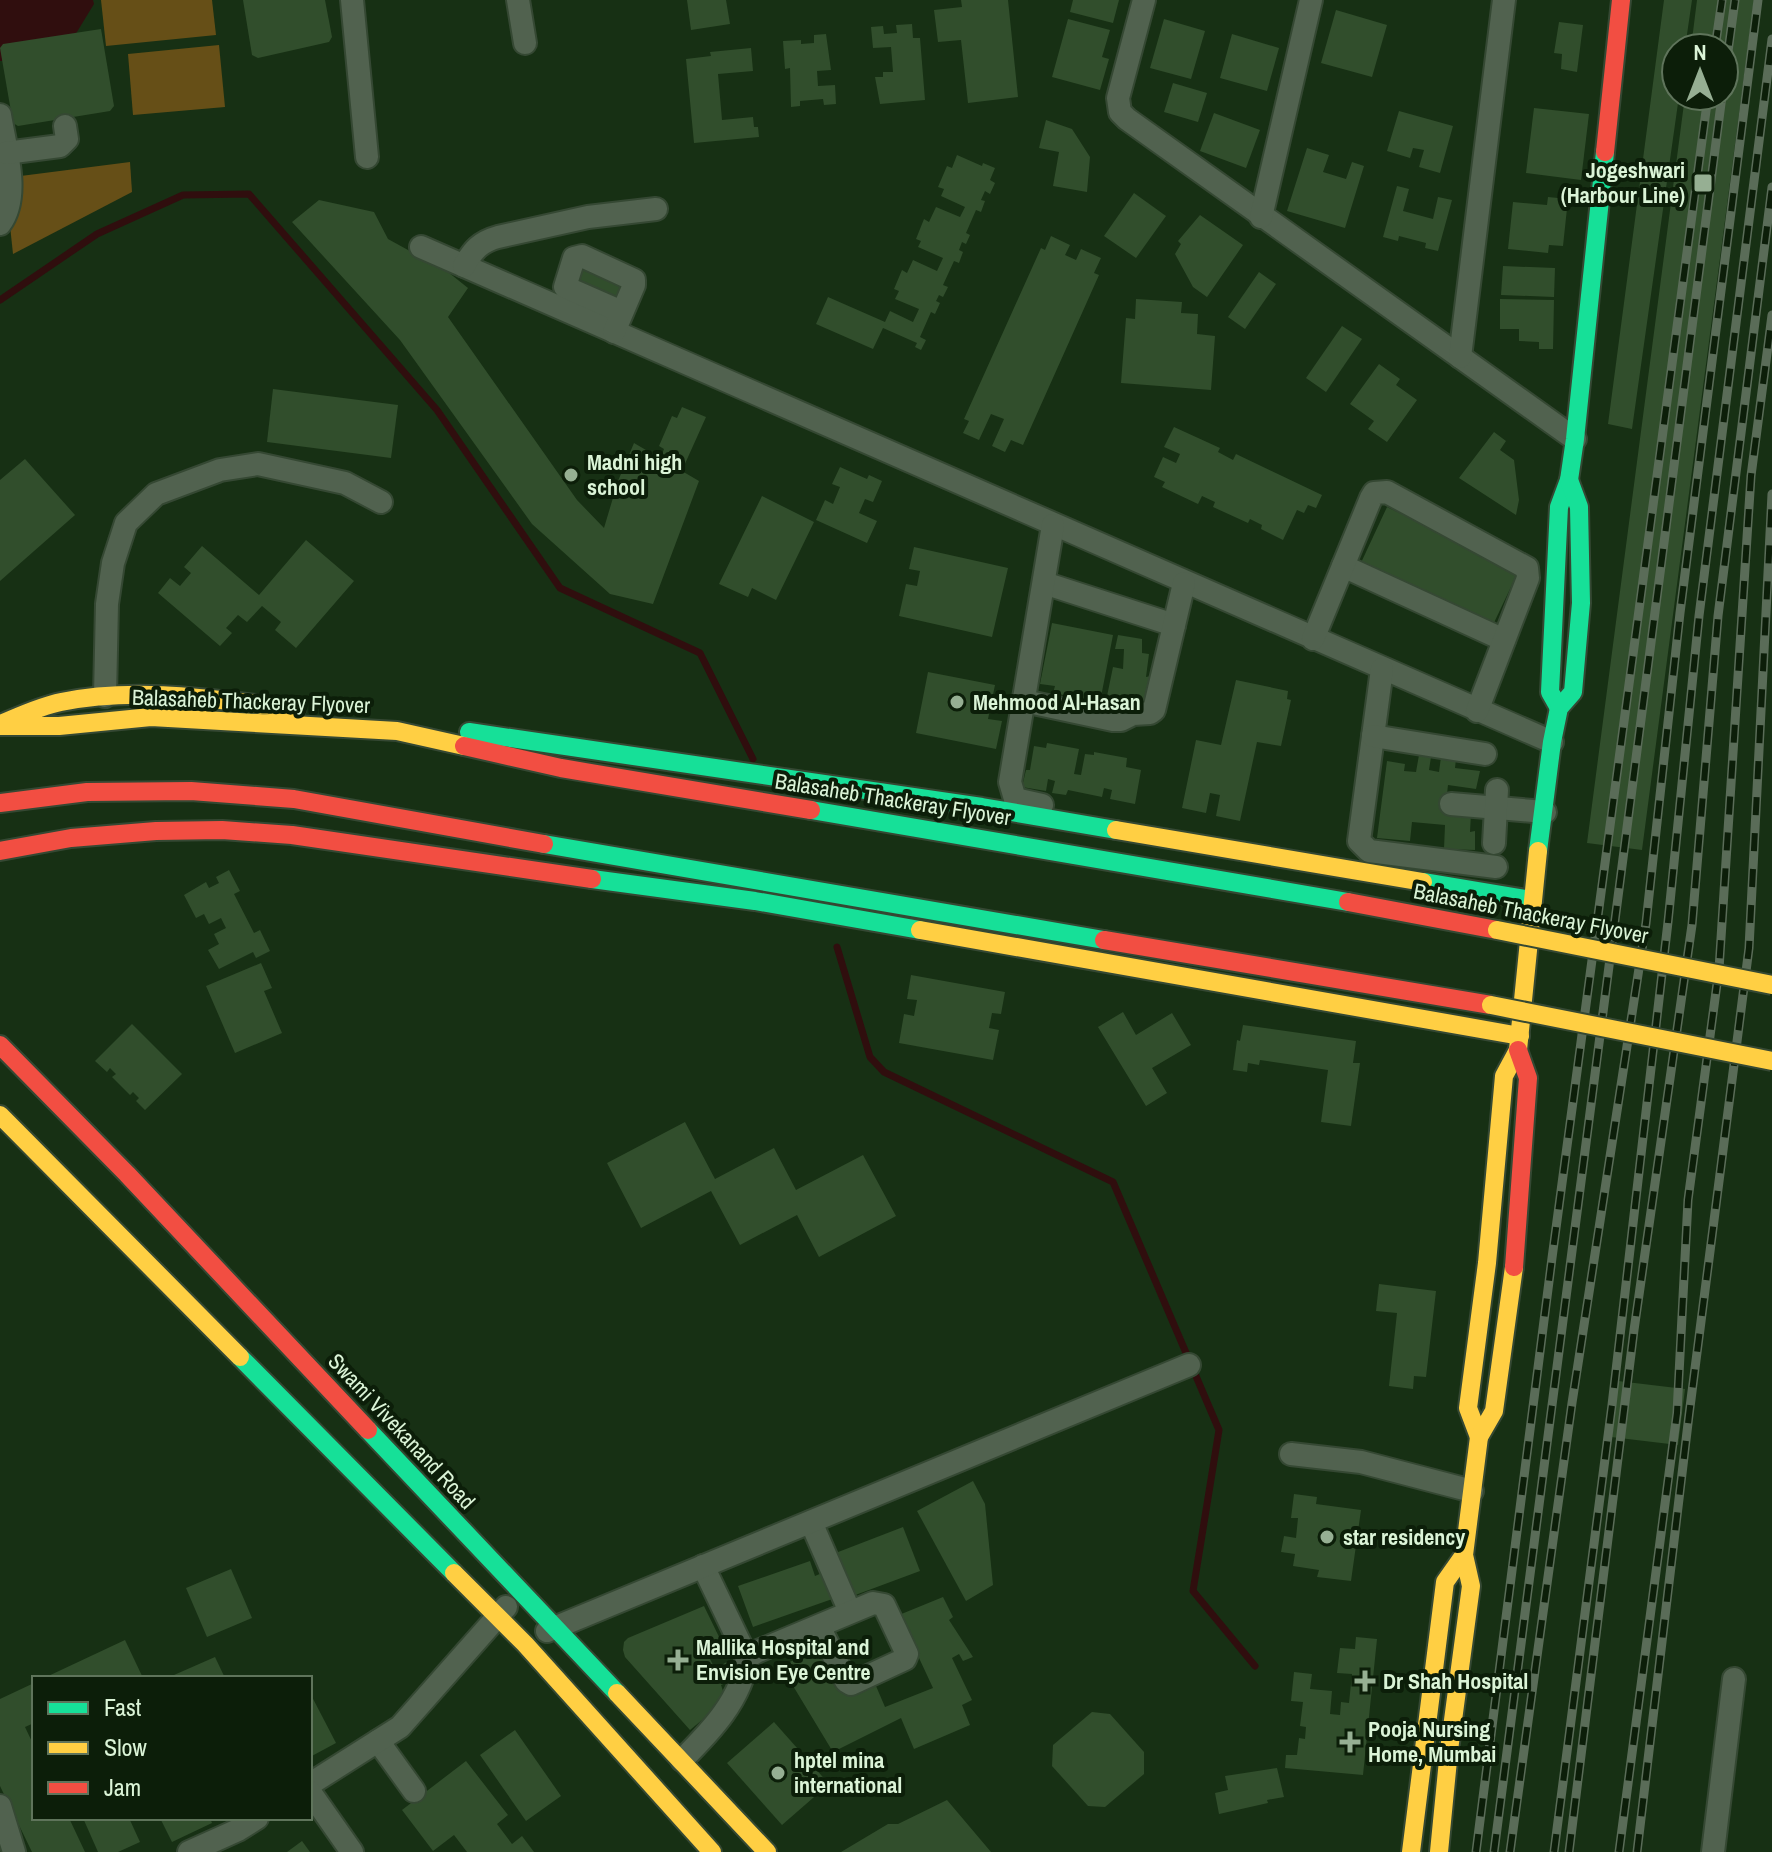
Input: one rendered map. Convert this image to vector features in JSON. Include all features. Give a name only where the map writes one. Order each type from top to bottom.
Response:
[{"type":"street","points":[[352,0],[367,157]]},
{"type":"street","points":[[518,0],[525,43]]},
{"type":"street","points":[[1144,0],[1118,98],[1120,112],[1261,217],[1575,439]]},
{"type":"street","points":[[1261,217],[1311,0]]},
{"type":"street","points":[[1460,357],[1504,0]]},
{"type":"street","points":[[1479,1437],[1468,1408],[1504,1076],[1519,1043],[1532,900],[1559,708],[1550,692],[1559,507],[1569,480],[1575,439],[1621,0]]},
{"type":"street","points":[[0,115],[10,176],[7,214],[0,224]]},
{"type":"street","points":[[6,153],[39,138],[65,144],[65,126]]},
{"type":"street","points":[[464,266],[485,241],[588,217],[656,209]]},
{"type":"street","points":[[421,247],[464,266],[618,322],[1053,525],[1552,742]]},
{"type":"street","points":[[105,696],[107,604],[113,563],[126,523],[156,494],[220,470],[258,464],[345,483],[381,502]]},
{"type":"street","points":[[1313,639],[1371,498],[1374,493],[1387,492],[1527,568],[1528,578],[1477,711]]},
{"type":"street","points":[[1053,525],[1010,791],[1020,802],[1134,819]]},
{"type":"street","points":[[1343,566],[1504,640]]},
{"type":"street","points":[[1044,583],[1174,625]]},
{"type":"street","points":[[1024,701],[1113,720],[1150,713],[1154,710],[1184,583]]},
{"type":"street","points":[[1382,669],[1359,835],[1364,847],[1369,851],[1496,867]]},
{"type":"street","points":[[0,725],[64,701],[105,696],[155,696],[288,708],[982,807],[1532,900]]},
{"type":"street","name":"Balasaheb Thackeray Flyover","points":[[0,725],[59,726],[151,717],[397,731],[561,768],[1239,881],[1772,985]]},
{"type":"street","points":[[1373,736],[1485,754]]},
{"type":"street","points":[[0,803],[87,792],[191,791],[294,799],[677,868],[1491,1005],[1772,1061]]},
{"type":"street","points":[[1451,804],[1497,799],[1545,812]]},
{"type":"street","points":[[1494,843],[1497,799]]},
{"type":"street","points":[[0,851],[71,838],[156,831],[222,830],[292,835],[429,857],[755,901],[1519,1043]]},
{"type":"street","points":[[1439,1852],[1471,1586],[1464,1555],[1472,1491],[1479,1437],[1494,1411],[1517,1230],[1528,1078],[1519,1043]]},
{"type":"street","name":"Swami Vivekanand Road","points":[[0,1045],[127,1174],[767,1852]]},
{"type":"street","points":[[0,1115],[498,1616],[712,1852]]},
{"type":"street","points":[[1490,1227],[1517,1230]]},
{"type":"street","points":[[1476,1347],[1503,1351]]},
{"type":"street","points":[[525,1644],[554,1627],[1189,1365]]},
{"type":"street","points":[[1291,1454],[1361,1462],[1472,1491]]},
{"type":"street","points":[[811,1522],[850,1612]]},
{"type":"street","points":[[1411,1852],[1445,1582],[1464,1555]]},
{"type":"street","points":[[682,1760],[725,1711],[742,1684],[747,1658],[703,1566]]},
{"type":"street","points":[[312,1783],[400,1727],[520,1591]]},
{"type":"street","points":[[747,1658],[756,1652],[873,1603],[884,1605],[906,1649],[905,1659],[851,1684],[846,1681],[819,1626]]},
{"type":"street","points":[[1437,1652],[1462,1657]]},
{"type":"street","points":[[1713,1852],[1734,1679]]},
{"type":"street","points":[[378,1741],[414,1791]]},
{"type":"street","points":[[312,1795],[352,1852]]},
{"type":"street","points":[[0,1806],[14,1852]]},
{"type":"street","points":[[1417,1808],[1443,1809]]},
{"type":"street","points":[[193,1851],[254,1820]]},
{"type":"shaded area","points":[[0,0],[93,0],[94,4],[69,45],[0,61]]},
{"type":"shaded area","points":[[101,0],[212,0],[216,35],[106,46]]},
{"type":"shaded area","points":[[219,45],[225,107],[133,115],[128,54]]},
{"type":"shaded area","points":[[130,162],[132,192],[13,254],[5,178]]},
{"type":"building","points":[[243,0],[325,0],[332,37],[329,42],[258,58],[252,55]]},
{"type":"building","points":[[687,0],[726,0],[730,24],[691,30]]},
{"type":"building","points":[[961,0],[1008,0],[1018,97],[968,103],[961,40],[938,42],[934,10],[962,7]]},
{"type":"building","points":[[1073,0],[1119,0],[1113,23],[1070,12]]},
{"type":"building","points":[[1664,0],[1692,0],[1687,32],[1660,32],[1660,112],[1677,112],[1632,429],[1608,424]]},
{"type":"building","points":[[1697,0],[1754,0],[1740,106],[1740,32],[1693,32]]},
{"type":"building","points":[[1336,10],[1387,25],[1372,77],[1321,63]]},
{"type":"building","points":[[1068,19],[1110,30],[1102,57],[1109,59],[1100,90],[1052,77]]},
{"type":"building","points":[[1164,19],[1205,31],[1191,79],[1150,68]]},
{"type":"building","points":[[1559,22],[1583,25],[1577,72],[1561,69],[1562,54],[1554,53]]},
{"type":"building","points":[[912,24],[913,38],[920,38],[925,100],[880,104],[875,77],[883,77],[883,72],[893,72],[891,47],[873,48],[871,27],[883,26],[884,34],[897,33],[896,25]]},
{"type":"building","points":[[101,29],[114,106],[110,111],[18,126],[13,123],[0,48],[3,44]]},
{"type":"building","points":[[826,34],[831,70],[817,71],[818,86],[835,85],[836,104],[824,105],[823,99],[800,101],[800,106],[791,107],[790,68],[785,69],[783,41],[814,43],[814,35]]},
{"type":"building","points":[[1232,34],[1279,48],[1267,91],[1220,78]]},
{"type":"building","points":[[751,48],[753,71],[718,74],[722,120],[753,117],[759,137],[694,143],[686,59],[711,56],[710,52]]},
{"type":"building","points":[[1173,83],[1207,93],[1198,122],[1164,112]]},
{"type":"building","points":[[1534,108],[1589,114],[1581,180],[1526,173]]},
{"type":"building","points":[[1399,111],[1453,126],[1440,173],[1419,167],[1424,150],[1413,148],[1410,158],[1387,151]]},
{"type":"building","points":[[1683,112],[1739,112],[1642,850],[1587,843]]},
{"type":"building","points":[[1214,113],[1260,130],[1246,168],[1200,151]]},
{"type":"building","points":[[1046,120],[1072,129],[1090,157],[1087,192],[1053,186],[1059,152],[1039,148]]},
{"type":"building","points":[[1307,148],[1329,155],[1323,172],[1346,179],[1352,162],[1364,166],[1345,228],[1287,211]]},
{"type":"building","points":[[957,155],[995,168],[990,180],[995,183],[990,194],[985,191],[981,212],[976,210],[966,233],[970,235],[959,250],[963,252],[959,263],[954,261],[943,285],[948,287],[943,297],[939,295],[936,301],[940,303],[935,314],[931,312],[920,337],[926,340],[921,350],[915,347],[917,343],[883,328],[873,349],[816,324],[828,297],[885,322],[890,311],[913,322],[919,309],[895,299],[899,291],[894,289],[902,270],[907,273],[913,260],[937,271],[943,258],[918,247],[921,241],[916,239],[924,219],[929,222],[936,207],[960,217],[965,207],[941,196],[944,189],[938,187],[947,166],[952,168]]},
{"type":"building","points":[[1397,186],[1409,189],[1403,211],[1433,219],[1438,197],[1452,200],[1438,251],[1425,248],[1426,243],[1399,236],[1398,241],[1383,237]]},
{"type":"building","points":[[1134,193],[1166,216],[1136,258],[1104,236]]},
{"type":"building","points":[[1548,197],[1568,199],[1563,246],[1549,245],[1548,253],[1508,249],[1513,202],[1547,205]]},
{"type":"building","name":"Madni high school","points":[[319,200],[374,212],[388,239],[448,272],[468,288],[448,317],[577,500],[604,528],[618,481],[634,443],[699,481],[653,604],[610,594],[532,524],[400,340],[292,222]]},
{"type":"building","points":[[1200,215],[1243,245],[1207,297],[1193,287],[1175,254],[1181,244],[1178,241]]},
{"type":"building","points":[[1051,236],[1070,245],[1065,255],[1076,260],[1081,249],[1101,258],[1094,273],[1099,275],[1023,445],[1011,440],[1005,452],[992,446],[1004,419],[991,414],[979,440],[963,433],[969,421],[964,419],[1041,248],[1045,250]]},
{"type":"building","points":[[580,261],[629,282],[619,305],[570,284]]},
{"type":"building","points":[[1503,266],[1555,268],[1554,297],[1501,295]]},
{"type":"building","points":[[1259,272],[1276,284],[1245,329],[1228,317]]},
{"type":"building","points":[[1136,299],[1182,302],[1181,313],[1198,314],[1197,334],[1215,336],[1211,390],[1121,383],[1126,318],[1135,319]]},
{"type":"building","points":[[1500,299],[1554,300],[1553,349],[1539,349],[1539,342],[1519,341],[1519,329],[1500,329]]},
{"type":"building","points":[[1342,326],[1362,339],[1326,392],[1306,378]]},
{"type":"building","points":[[1379,364],[1400,379],[1396,385],[1417,400],[1387,442],[1368,429],[1374,421],[1350,404]]},
{"type":"building","points":[[273,389],[398,405],[391,458],[267,442]]},
{"type":"building","points":[[682,407],[706,417],[684,466],[661,457],[664,449],[659,446],[672,416],[677,418]]},
{"type":"building","points":[[1174,427],[1220,448],[1218,452],[1233,460],[1236,454],[1322,495],[1316,508],[1308,505],[1304,513],[1297,510],[1283,540],[1261,529],[1262,525],[1250,519],[1248,523],[1213,507],[1215,502],[1202,496],[1198,504],[1162,487],[1165,482],[1154,477],[1163,457],[1176,463],[1180,454],[1164,447]]},
{"type":"building","points":[[1494,432],[1506,441],[1500,450],[1514,460],[1519,500],[1516,515],[1459,478]]},
{"type":"building","points":[[25,459],[75,515],[0,581],[0,480]]},
{"type":"building","points":[[840,467],[867,479],[869,475],[882,481],[873,502],[865,499],[859,513],[877,521],[867,543],[816,520],[825,500],[833,504],[840,487],[832,484]]},
{"type":"building","points":[[762,496],[814,522],[776,600],[752,588],[748,597],[719,584]]},
{"type":"building","points":[[1387,507],[1519,570],[1491,629],[1359,567]]},
{"type":"building","points":[[306,540],[354,581],[296,648],[275,630],[281,622],[262,606],[247,622],[238,615],[226,628],[232,633],[220,646],[158,593],[170,578],[180,586],[191,573],[184,567],[202,546],[259,595]]},
{"type":"building","points":[[914,547],[1008,568],[992,637],[899,616],[906,584],[917,586],[920,571],[909,569]]},
{"type":"building","points":[[1052,623],[1113,635],[1100,702],[1053,693],[1055,686],[1040,684]]},
{"type":"building","points":[[1118,635],[1142,639],[1142,653],[1149,654],[1146,677],[1151,676],[1146,707],[1106,701],[1113,667],[1123,669],[1124,649],[1115,649]]},
{"type":"building","name":"Mehmood Al-Hasan","points":[[928,672],[995,685],[988,719],[1002,721],[996,749],[916,733]]},
{"type":"building","points":[[1236,680],[1288,691],[1287,699],[1291,700],[1281,746],[1257,742],[1240,821],[1216,816],[1220,795],[1210,793],[1206,813],[1182,808],[1196,740],[1221,745]]},
{"type":"building","points":[[1047,743],[1079,749],[1074,774],[1081,775],[1085,754],[1094,755],[1094,752],[1127,758],[1126,767],[1141,770],[1135,804],[1110,799],[1112,790],[1104,788],[1102,797],[1068,790],[1066,795],[1052,793],[1055,781],[1048,779],[1046,791],[1022,787],[1026,770],[1030,770],[1034,746],[1046,748]]},
{"type":"building","points":[[1419,755],[1431,757],[1429,770],[1439,772],[1441,757],[1456,759],[1455,768],[1480,771],[1476,789],[1448,785],[1445,812],[1471,813],[1470,832],[1475,831],[1475,850],[1444,849],[1445,825],[1412,822],[1410,841],[1377,838],[1387,761],[1405,764],[1404,771],[1416,772]]},
{"type":"building","points":[[229,870],[240,891],[234,894],[254,933],[260,930],[270,951],[256,958],[253,952],[219,969],[208,950],[219,944],[214,934],[226,928],[221,918],[209,924],[204,914],[196,918],[184,895],[206,882],[209,888],[219,883],[216,877]]},
{"type":"building","points":[[261,963],[272,988],[264,991],[282,1033],[235,1053],[206,986]]},
{"type":"building","points":[[911,975],[1005,992],[1001,1014],[992,1013],[989,1028],[999,1030],[993,1060],[899,1043],[904,1014],[914,1016],[917,1000],[907,999]]},
{"type":"building","points":[[1123,1012],[1136,1035],[1172,1013],[1191,1045],[1152,1068],[1167,1093],[1146,1106],[1098,1027]]},
{"type":"building","points":[[132,1024],[182,1074],[145,1110],[136,1101],[139,1098],[133,1092],[130,1095],[112,1077],[116,1074],[110,1068],[107,1072],[95,1061]]},
{"type":"building","points":[[1243,1025],[1356,1041],[1353,1063],[1360,1063],[1351,1126],[1321,1122],[1328,1070],[1260,1060],[1259,1065],[1248,1063],[1247,1072],[1233,1070],[1237,1040],[1240,1041]]},
{"type":"building","points":[[685,1122],[715,1179],[774,1148],[796,1190],[863,1155],[896,1216],[819,1257],[797,1215],[740,1245],[711,1191],[641,1228],[607,1163]]},
{"type":"building","points":[[1379,1284],[1436,1291],[1426,1377],[1414,1376],[1413,1389],[1389,1386],[1397,1313],[1376,1311]]},
{"type":"building","points":[[1618,1381],[1685,1389],[1678,1445],[1611,1437]]},
{"type":"building","points":[[973,1481],[985,1504],[993,1585],[966,1601],[917,1511]]},
{"type":"building","name":"star residency","points":[[1294,1494],[1317,1497],[1316,1504],[1361,1510],[1351,1581],[1317,1577],[1319,1570],[1293,1566],[1295,1554],[1281,1552],[1284,1536],[1296,1538],[1298,1518],[1291,1518]]},
{"type":"building","points":[[903,1527],[920,1571],[850,1597],[833,1554]]},
{"type":"building","points":[[810,1561],[815,1576],[829,1570],[838,1597],[753,1627],[738,1586]]},
{"type":"building","points":[[231,1569],[252,1618],[207,1637],[186,1588]]},
{"type":"building","points":[[943,1597],[953,1617],[949,1620],[973,1657],[963,1661],[959,1654],[952,1658],[972,1700],[962,1705],[970,1725],[914,1749],[901,1718],[833,1752],[781,1666],[820,1648],[845,1693],[873,1679],[885,1707],[933,1688],[899,1615]]},
{"type":"building","points":[[704,1606],[722,1643],[706,1651],[715,1669],[730,1660],[739,1677],[721,1685],[726,1700],[690,1730],[625,1657],[623,1650],[628,1638]]},
{"type":"building","points":[[1356,1637],[1377,1639],[1363,1775],[1285,1768],[1286,1755],[1297,1755],[1299,1738],[1305,1739],[1306,1727],[1300,1726],[1303,1702],[1291,1701],[1294,1672],[1312,1674],[1310,1689],[1332,1691],[1330,1714],[1340,1715],[1341,1702],[1349,1703],[1352,1674],[1337,1673],[1340,1648],[1355,1649]]},
{"type":"building","points":[[125,1640],[142,1676],[48,1676]]},
{"type":"building","points":[[215,1657],[224,1676],[174,1676]]},
{"type":"building","points":[[32,1684],[32,1724],[25,1727],[32,1742],[32,1820],[70,1820],[85,1852],[32,1852],[0,1786],[0,1699]]},
{"type":"building","points":[[312,1697],[336,1743],[312,1756]]},
{"type":"building","points":[[1092,1712],[1110,1714],[1144,1752],[1144,1774],[1105,1807],[1088,1806],[1052,1766],[1053,1745]]},
{"type":"building","name":"hptel mina international","points":[[774,1722],[829,1784],[782,1825],[727,1763]]},
{"type":"building","points":[[515,1730],[561,1796],[526,1821],[480,1755]]},
{"type":"building","points":[[466,1761],[508,1815],[497,1824],[512,1844],[522,1836],[534,1852],[467,1852],[454,1835],[433,1851],[402,1810]]},
{"type":"building","points":[[1277,1768],[1284,1797],[1219,1814],[1215,1793],[1228,1790],[1225,1776]]},
{"type":"building","points":[[947,1800],[991,1852],[841,1852],[888,1824],[898,1824]]},
{"type":"building","points":[[84,1820],[130,1820],[140,1842],[118,1852],[98,1852]]},
{"type":"building","points":[[161,1820],[211,1820],[212,1823],[172,1842]]},
{"type":"building","points":[[302,1841],[310,1852],[287,1852]]},
{"type":"waterway","points":[[0,300],[97,234],[183,195],[249,194],[437,410],[560,588],[700,653],[753,759]]},
{"type":"waterway","points":[[837,947],[870,1057],[884,1072],[1113,1182],[1219,1430],[1193,1591],[1255,1666]]},
{"type":"railway","points":[[1717,32],[1722,0]]},
{"type":"railway","points":[[1731,32],[1735,0]]},
{"type":"railway","points":[[1510,1852],[1572,1403],[1646,923],[1680,613],[1758,0]]},
{"type":"railway","points":[[1554,1852],[1612,1405],[1668,922],[1699,616],[1772,39]]},
{"type":"railway","points":[[1476,1852],[1552,1258],[1706,112]]},
{"type":"railway","points":[[1494,1852],[1720,112]]},
{"type":"railway","points":[[1569,1852],[1634,1330],[1692,925],[1718,616],[1772,187]]},
{"type":"railway","points":[[1619,1852],[1677,1413],[1688,1200],[1719,969],[1751,476],[1772,315]]},
{"type":"railway","points":[[1637,1852],[1749,948],[1772,494]]},
{"type":"traffic: fast","points":[[1559,708],[1550,692],[1559,507],[1569,480],[1575,439],[1605,152]]},
{"type":"traffic: fast","points":[[1538,851],[1559,708],[1573,692],[1581,603],[1579,507],[1569,480]]},
{"type":"traffic: fast","points":[[469,732],[982,807],[1116,830]]},
{"type":"traffic: fast","points":[[811,810],[1348,902]]},
{"type":"traffic: fast","points":[[544,844],[1104,940]]},
{"type":"traffic: fast","points":[[592,879],[755,901],[920,930]]},
{"type":"traffic: fast","points":[[1423,882],[1532,900]]},
{"type":"traffic: fast","points":[[240,1357],[454,1573]]},
{"type":"traffic: fast","points":[[368,1430],[617,1693]]},
{"type":"traffic: slow","points":[[3,723],[54,704],[119,695],[178,696],[296,709]]},
{"type":"traffic: slow","points":[[0,726],[59,726],[151,717],[397,731],[464,746]]},
{"type":"traffic: slow","points":[[1116,830],[1423,882]]},
{"type":"traffic: slow","points":[[1479,1437],[1468,1408],[1487,1263],[1504,1076],[1518,1050],[1538,851]]},
{"type":"traffic: slow","points":[[920,930],[1520,1036]]},
{"type":"traffic: slow","points":[[1497,930],[1772,985]]},
{"type":"traffic: slow","points":[[1491,1005],[1772,1061]]},
{"type":"traffic: slow","points":[[0,1115],[240,1357]]},
{"type":"traffic: slow","points":[[1439,1852],[1471,1586],[1464,1555],[1479,1437],[1494,1411],[1514,1267]]},
{"type":"traffic: slow","points":[[1411,1852],[1445,1582],[1464,1555]]},
{"type":"traffic: slow","points":[[454,1573],[525,1644],[712,1852]]},
{"type":"traffic: slow","points":[[617,1693],[767,1852]]},
{"type":"traffic: jam","points":[[1605,152],[1621,0]]},
{"type":"traffic: jam","points":[[464,746],[561,768],[811,810]]},
{"type":"traffic: jam","points":[[0,803],[87,792],[191,791],[294,799],[544,844]]},
{"type":"traffic: jam","points":[[0,851],[71,838],[156,831],[222,830],[292,835],[592,879]]},
{"type":"traffic: jam","points":[[1348,902],[1497,930]]},
{"type":"traffic: jam","points":[[1104,940],[1491,1005]]},
{"type":"traffic: jam","points":[[0,1045],[127,1174],[368,1430]]},
{"type":"traffic: jam","points":[[1514,1267],[1528,1078],[1518,1050]]},
{"type":"place","name":"Jogeshwari (Harbour Line)","points":[[1703,183]]},
{"type":"place","name":"Madni high school","points":[[571,475]]},
{"type":"place","name":"Mehmood Al-Hasan","points":[[957,702]]},
{"type":"place","name":"star residency","points":[[1327,1537]]},
{"type":"place","name":"Mallika Hospital and Envision Eye Centre","points":[[678,1660]]},
{"type":"place","name":"Dr Shah Hospital","points":[[1365,1681]]},
{"type":"place","name":"Pooja Nursing Home, Mumbai","points":[[1350,1742]]},
{"type":"place","name":"hptel mina international","points":[[778,1773]]}]
